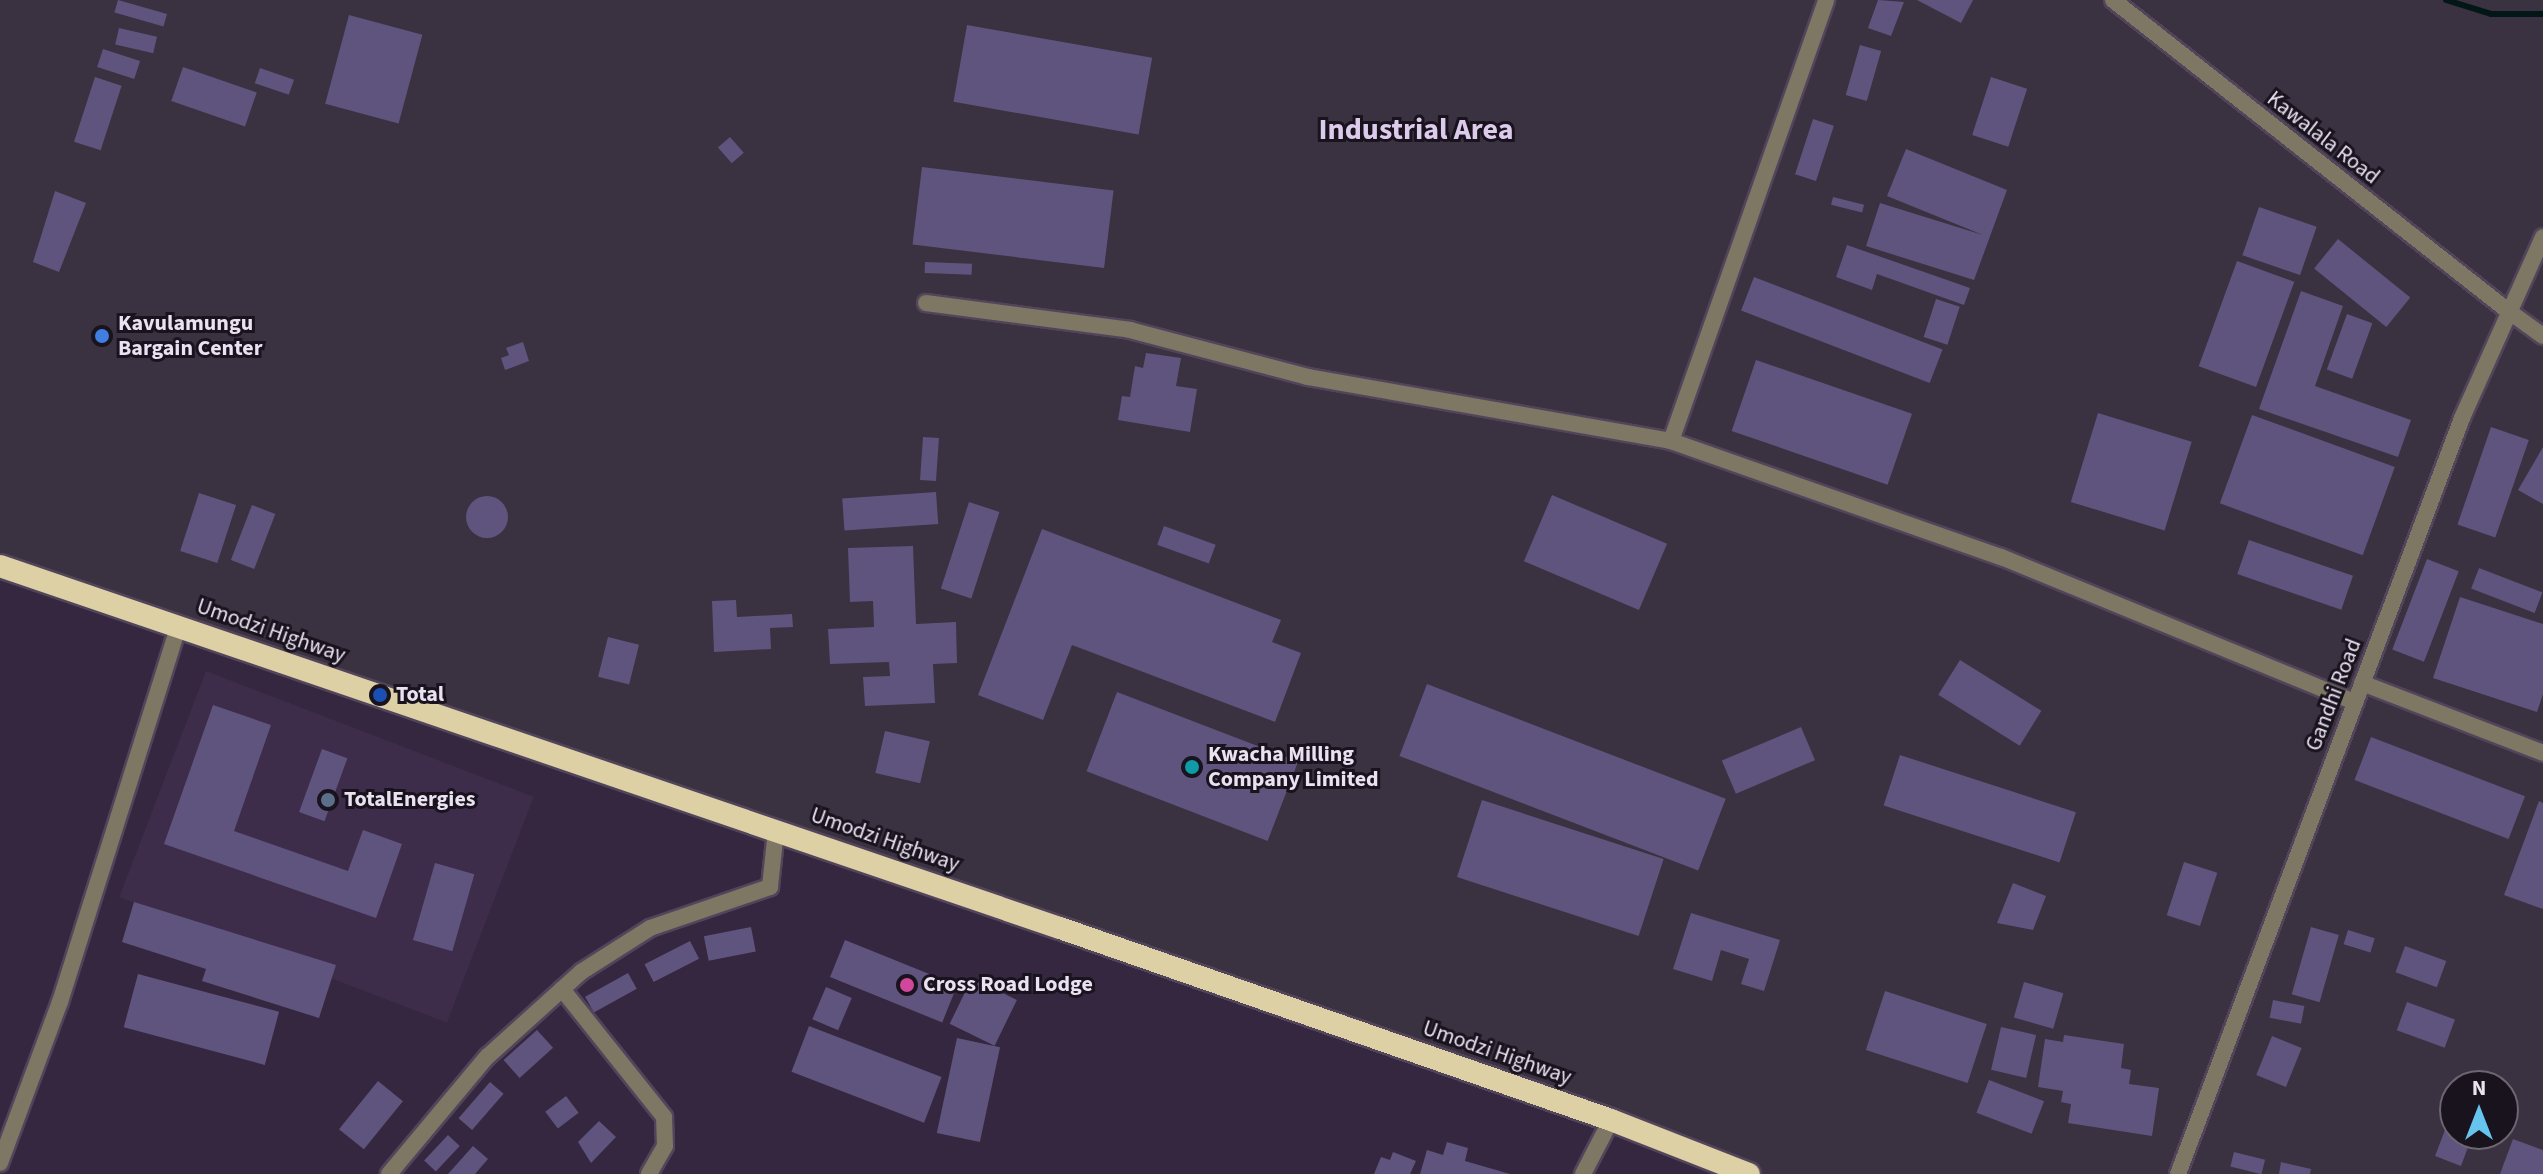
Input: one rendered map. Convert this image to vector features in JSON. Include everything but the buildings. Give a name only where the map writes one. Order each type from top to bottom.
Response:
[{"type":"highway","name":"Umodzi Highway","points":[[0,566],[776,830],[1611,1120],[1749,1174]]},
{"type":"street","points":[[1671,441],[1826,0]]},
{"type":"street","name":"Kawalala Road","points":[[2113,0],[2543,336]]},
{"type":"street","name":"Gandhi Road","points":[[2178,1174],[2362,683],[2507,310],[2543,237]]},
{"type":"street","points":[[926,303],[1130,330],[1308,377],[1671,441],[2001,557],[2355,702]]},
{"type":"street","points":[[0,1163],[60,1002],[178,627]]},
{"type":"street","points":[[2362,683],[2543,753]]},
{"type":"street","points":[[389,1174],[487,1057],[562,989],[650,928],[770,887],[776,830]]},
{"type":"street","points":[[562,989],[664,1117],[665,1146],[649,1174]]},
{"type":"street","points":[[1583,1174],[1611,1120]]},
{"type":"shaded area","name":"Industrial Area","points":[[0,0],[2543,0],[2543,1174],[1744,1174],[0,566]]},
{"type":"shaded area","points":[[206,671],[534,797],[447,1023],[119,897]]},
{"type":"waterway","points":[[2446,0],[2491,14],[2543,14]]},
{"type":"place","name":"Kavulamungu Bargain Center","points":[[102,336]]},
{"type":"place","name":"Total","points":[[380,695]]},
{"type":"place","name":"Kwacha Milling Company Limited","points":[[1192,767]]},
{"type":"place","name":"TotalEnergies","points":[[328,800]]},
{"type":"place","name":"Cross Road Lodge","points":[[907,985]]},
{"type":"district","name":"Industrial Area","points":[[1416,130]]}]
